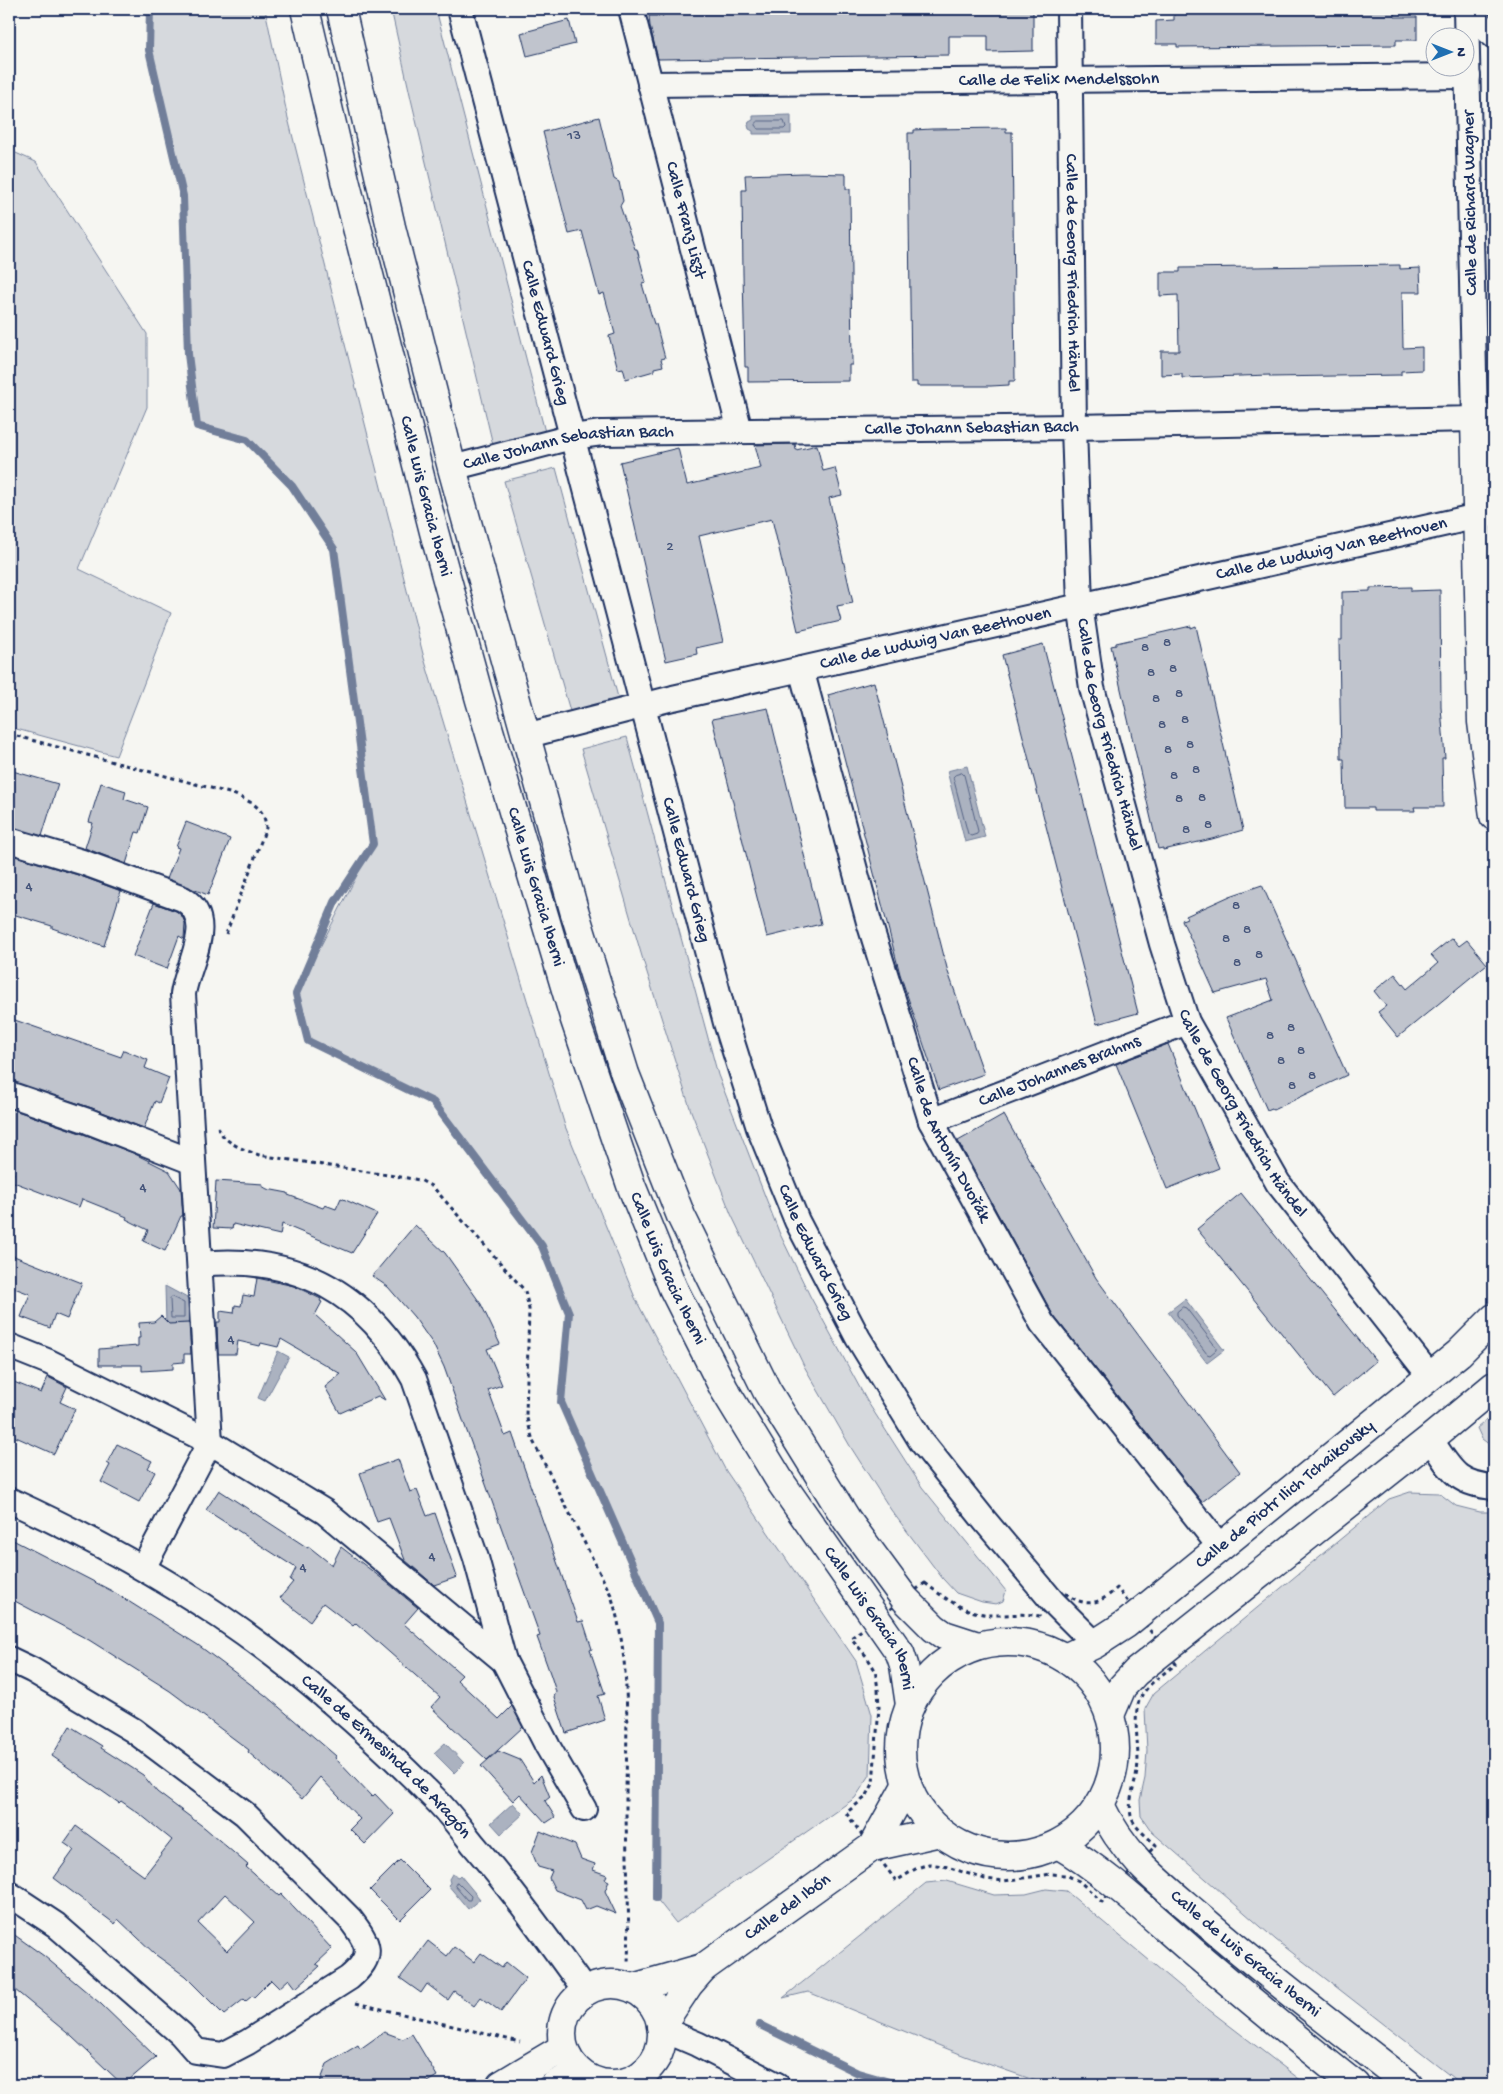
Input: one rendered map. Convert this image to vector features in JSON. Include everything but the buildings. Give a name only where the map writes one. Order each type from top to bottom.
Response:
[{"type":"main road","name":"Calle Luis Gracia Iberni","points":[[305,9],[345,180],[434,532],[480,700],[575,1020],[631,1185],[673,1288],[724,1389],[782,1484],[900,1653],[904,1665],[910,1706]]},
{"type":"main road","name":"Calle Luis Gracia Iberni","points":[[341,9],[391,227],[452,468],[574,910],[625,1074],[681,1216],[767,1391],[847,1520],[906,1600],[934,1628],[944,1635],[978,1646]]},
{"type":"main road","name":"Calle de Richard Wagner","points":[[1485,419],[1486,514],[1482,722],[1494,816]]},
{"type":"main road","name":"Calle de Piotr Ilich Tchaikovsky","points":[[1065,1658],[1096,1644],[1138,1614],[1474,1340],[1494,1318]]},
{"type":"main road","points":[[1110,1715],[1122,1688],[1136,1672],[1164,1648],[1430,1439],[1494,1386]]},
{"type":"main road","points":[[995,1642],[1032,1644],[1065,1658],[1092,1682],[1103,1698],[1110,1715],[1114,1733],[1114,1761],[1108,1788],[1100,1805],[1081,1827],[1058,1844],[1032,1854],[997,1856],[976,1852],[957,1844],[940,1832],[926,1818],[914,1802],[907,1784],[901,1752],[905,1720],[910,1706],[925,1682],[944,1662],[960,1652],[978,1646],[995,1642]]},
{"type":"main road","name":"Calle del Ibón","points":[[872,1847],[907,1784]]},
{"type":"main road","name":"Calle de Luis Gracia Iberni","points":[[1100,1805],[1109,1824],[1138,1863],[1241,1953],[1409,2085]]},
{"type":"main road","name":"Calle del Ibón","points":[[662,2028],[689,1984],[703,1968],[872,1847],[940,1832]]},
{"type":"main road","name":"Calle de Luis Gracia Iberni","points":[[1058,1844],[1084,1860],[1117,1886],[1222,1976],[1355,2085]]},
{"type":"main road","name":"Calle del Ibón","points":[[630,1987],[703,1968]]},
{"type":"main road","points":[[605,1984],[630,1987],[652,2004],[662,2028],[662,2041],[653,2064],[645,2073],[634,2080],[617,2084],[566,2078],[566,2057],[561,2035],[565,2016],[575,1999],[585,1991],[605,1984]]},
{"type":"main road","points":[[501,2085],[563,2048]]},
{"type":"street","name":"Calle Edward Grieg","points":[[460,9],[726,1023],[759,1128],[797,1221],[858,1338],[921,1441],[985,1522],[1053,1602],[1096,1644]]},
{"type":"street","name":"Calle Franz Liszt","points":[[631,9],[740,431]]},
{"type":"street","name":"Calle de Georg Friedrich Händel","points":[[1069,9],[1074,427],[1080,605],[1092,688],[1162,944],[1188,1022],[1278,1183],[1430,1376]]},
{"type":"street","name":"Calle de Richard Wagner","points":[[1466,9],[1467,28]]},
{"type":"street","points":[[1470,9],[1482,26],[1494,36]]},
{"type":"street","name":"Calle de Felix Mendelssohn","points":[[650,84],[1426,76]]},
{"type":"street","name":"Calle de Richard Wagner","points":[[1468,78],[1485,419]]},
{"type":"street","name":"Calle Johann Sebastian Bach","points":[[452,468],[572,437],[602,433],[1485,419]]},
{"type":"street","name":"Calle de Ludwig Van Beethoven","points":[[525,736],[643,705],[1486,514]]},
{"type":"street","name":"Calle de Antonín Dvořák","points":[[801,669],[869,922],[931,1121],[1042,1323],[1221,1548]]},
{"type":"street","points":[[9,840],[82,862],[184,899],[197,911],[200,930],[185,982],[184,994],[210,1442],[143,1568]]},
{"type":"street","name":"Calle Johannes Brahms","points":[[931,1121],[1188,1022]]},
{"type":"street","points":[[9,1094],[88,1121],[193,1162]]},
{"type":"street","points":[[200,1264],[226,1261],[252,1262],[277,1266],[309,1277],[332,1288],[353,1303],[387,1336],[403,1359],[419,1393],[476,1558],[504,1661],[548,1747],[584,1810]]},
{"type":"street","points":[[9,1346],[49,1362],[210,1442],[325,1512],[504,1661]]},
{"type":"street","points":[[1430,1439],[1454,1473],[1466,1482],[1494,1488]]},
{"type":"street","name":"Calle de Ermesinda de Aragón","points":[[9,1500],[61,1524],[143,1568],[222,1618],[292,1670],[357,1726],[436,1800],[510,1888],[585,1991]]},
{"type":"street","points":[[9,1659],[32,1670],[132,1730],[245,1814],[350,1919],[364,1938],[367,1953],[360,1968],[349,1978],[248,2042],[223,2055],[196,2051],[181,2034],[56,1925],[9,1894]]},
{"type":"street","points":[[662,2028],[777,2085]]},
{"type":"path","points":[[9,734],[233,794],[255,804],[266,819],[266,828],[225,936]]},
{"type":"path","points":[[216,1121],[220,1134],[240,1148],[259,1155],[420,1180],[433,1187],[524,1291],[529,1309],[526,1414],[533,1441],[611,1595],[619,1620],[625,1664],[627,1710],[628,1941],[630,1987]]},
{"type":"path","points":[[925,1583],[950,1602],[972,1613],[998,1615],[1023,1613],[1038,1616],[1063,1592],[1070,1598],[1094,1603],[1104,1600],[1117,1588],[1176,1664],[1151,1684],[1142,1695],[1137,1706],[1136,1720],[1139,1760],[1130,1807],[1132,1818],[1137,1827],[1156,1845],[1102,1902],[1079,1881],[1066,1875],[1050,1874],[1004,1881],[929,1864],[917,1868],[896,1881],[846,1813],[866,1797],[873,1784],[878,1689],[875,1670],[851,1638],[906,1600],[925,1583]]},
{"type":"path","points":[[321,1995],[520,2042],[533,2066]]},
{"type":"shaded area","points":[[150,9],[265,9],[287,114],[424,658],[565,1126],[636,1300],[726,1471],[856,1661],[872,1715],[870,1775],[855,1798],[676,1923],[656,1898],[658,1623],[561,1402],[569,1313],[542,1246],[433,1102],[308,1041],[296,994],[373,844],[334,549],[292,486],[247,440],[197,426],[188,354],[183,196],[149,50]]},
{"type":"shaded area","points":[[391,9],[436,9],[545,432],[493,445]]},
{"type":"shaded area","points":[[9,150],[36,162],[147,334],[147,407],[79,569],[171,613],[116,756],[9,727]]},
{"type":"shaded area","points":[[556,468],[619,701],[570,711],[504,481]]},
{"type":"shaded area","points":[[627,737],[718,1075],[779,1232],[810,1296],[867,1401],[922,1487],[1006,1591],[1003,1601],[996,1604],[982,1602],[956,1593],[943,1579],[891,1510],[850,1446],[804,1366],[731,1214],[691,1111],[643,960],[581,749]]},
{"type":"shaded area","points":[[1494,1414],[1494,1448],[1482,1439],[1477,1428]]},
{"type":"shaded area","points":[[1410,1492],[1439,1493],[1456,1506],[1480,1512],[1494,1512],[1494,2085],[1462,2085],[1276,1940],[1152,1832],[1141,1816],[1140,1800],[1145,1778],[1147,1751],[1145,1709],[1154,1693],[1389,1499]]},
{"type":"shaded area","points":[[947,1881],[994,1895],[1026,1894],[1046,1889],[1066,1891],[1204,2006],[1307,2085],[1048,2085],[965,2056],[808,1992],[783,1998],[926,1883]]},
{"type":"water","points":[[791,115],[791,134],[753,134],[753,131],[749,129],[748,125],[753,120],[753,116]]},
{"type":"water","points":[[967,766],[985,837],[965,842],[947,771]]},
{"type":"water","points":[[165,1286],[189,1299],[190,1323],[166,1324]]},
{"type":"water","points":[[1185,1299],[1224,1350],[1207,1363],[1168,1312]]},
{"type":"water","points":[[278,1351],[289,1357],[265,1401],[258,1398]]},
{"type":"water","points":[[445,1743],[464,1763],[454,1773],[434,1753]]},
{"type":"water","points":[[513,1803],[523,1814],[501,1834],[491,1823]]},
{"type":"water","points":[[452,1874],[458,1877],[460,1875],[480,1899],[468,1909],[448,1885]]},
{"type":"waterway","points":[[150,9],[149,50],[183,196],[188,354],[197,426],[247,440],[292,486],[334,549],[373,844],[335,902],[296,994],[308,1041],[433,1102],[542,1246],[569,1313],[561,1402],[658,1623],[656,1898]]},
{"type":"waterway","points":[[760,2025],[858,2073],[900,2085]]}]
